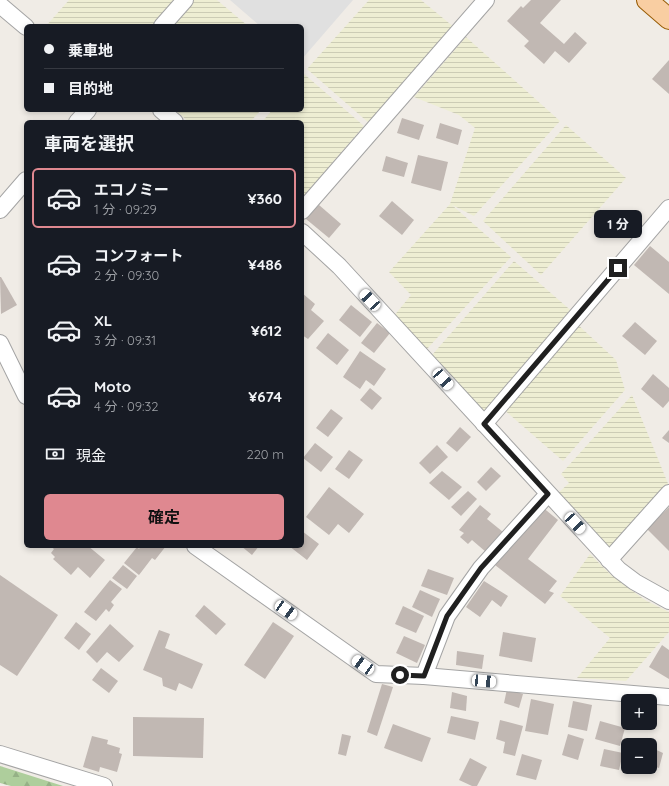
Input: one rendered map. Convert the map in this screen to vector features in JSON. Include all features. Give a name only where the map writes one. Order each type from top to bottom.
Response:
[{"type":"main road","points":[[647,0],[669,19]]},
{"type":"street","points":[[164,24],[185,0]]},
{"type":"street","points":[[304,209],[486,0]]},
{"type":"street","points":[[0,5],[24,25]]},
{"type":"street","points":[[80,120],[86,112]]},
{"type":"street","points":[[163,112],[173,120]]},
{"type":"street","points":[[0,210],[24,182]]},
{"type":"street","points":[[484,424],[669,208]]},
{"type":"street","points":[[304,234],[340,266],[609,560],[635,582],[669,601]]},
{"type":"street","points":[[0,343],[24,392]]},
{"type":"street","points":[[609,560],[669,493]]},
{"type":"street","points":[[424,676],[447,616],[481,568],[548,494]]},
{"type":"street","points":[[198,548],[376,674],[424,676],[669,697]]},
{"type":"street","points":[[0,754],[104,786]]},
{"type":"green space","points":[[69,0],[178,0],[158,24],[48,24]]},
{"type":"green space","points":[[194,0],[217,0],[246,24],[175,24]]},
{"type":"green space","points":[[369,0],[421,0],[455,28],[370,124],[307,69]]},
{"type":"green space","points":[[466,37],[560,121],[474,216],[452,205],[511,257],[427,349],[393,317],[411,295],[389,272],[450,204],[475,128],[459,115],[414,97]]},
{"type":"green space","points":[[304,74],[364,126],[304,196],[304,120],[264,120],[270,112],[304,112]]},
{"type":"green space","points":[[177,112],[259,112],[252,120],[187,120]]},
{"type":"green space","points":[[566,125],[626,178],[541,275],[483,221]]},
{"type":"green space","points":[[514,261],[575,314],[487,418],[432,355]]},
{"type":"green space","points":[[576,323],[616,360],[625,390],[563,461],[502,408]]},
{"type":"green space","points":[[632,395],[669,486],[611,553],[556,495],[569,483],[561,474]]},
{"type":"green space","points":[[590,554],[611,575],[645,600],[669,612],[669,632],[626,681],[577,678],[610,638],[560,596]]},
{"type":"green space","points":[[0,766],[63,786],[11,786],[0,783]]},
{"type":"shaded area","points":[[230,0],[353,0],[304,57],[304,24],[258,24]]},
{"type":"building","points":[[531,0],[561,0],[540,23],[564,44],[575,32],[587,43],[569,63],[555,51],[544,64],[524,46],[529,41],[507,21],[521,6],[523,8]]},
{"type":"building","points":[[669,60],[669,94],[652,79]]},
{"type":"building","points":[[402,118],[424,125],[419,140],[397,133]]},
{"type":"building","points":[[440,123],[462,130],[458,145],[436,138]]},
{"type":"building","points":[[418,155],[448,162],[441,191],[411,183]]},
{"type":"building","points":[[386,156],[408,163],[404,177],[382,171]]},
{"type":"building","points":[[392,201],[414,220],[402,235],[379,216]]},
{"type":"building","points":[[319,205],[341,224],[329,238],[306,219]]},
{"type":"building","points":[[650,246],[669,262],[669,294],[634,265]]},
{"type":"building","points":[[0,277],[17,305],[1,314]]},
{"type":"building","points":[[304,295],[315,304],[311,310],[324,321],[308,339],[304,336]]},
{"type":"building","points":[[351,305],[372,322],[360,337],[339,320]]},
{"type":"building","points":[[635,322],[657,341],[645,355],[622,336]]},
{"type":"building","points":[[377,323],[390,333],[374,353],[361,343]]},
{"type":"building","points":[[328,333],[349,350],[337,365],[316,348]]},
{"type":"building","points":[[360,351],[386,369],[374,386],[366,380],[360,389],[343,377]]},
{"type":"building","points":[[653,374],[669,388],[669,401],[663,408],[641,389]]},
{"type":"building","points":[[370,388],[382,398],[372,410],[360,400]]},
{"type":"building","points":[[331,409],[343,418],[328,437],[316,428]]},
{"type":"building","points":[[460,427],[471,437],[457,452],[446,443]]},
{"type":"building","points":[[669,430],[669,443],[662,438]]},
{"type":"building","points":[[315,443],[333,457],[321,472],[304,459]]},
{"type":"building","points":[[437,445],[448,457],[430,474],[419,463]]},
{"type":"building","points":[[349,450],[363,460],[349,479],[335,469]]},
{"type":"building","points":[[491,467],[501,476],[486,491],[477,482]]},
{"type":"building","points":[[442,471],[462,487],[449,500],[429,483]]},
{"type":"building","points":[[329,487],[364,514],[349,533],[338,524],[329,535],[306,517]]},
{"type":"building","points":[[468,491],[477,499],[461,516],[451,507]]},
{"type":"building","points":[[480,505],[491,514],[487,519],[503,532],[486,552],[472,540],[468,544],[460,537],[464,533],[459,530]]},
{"type":"building","points":[[541,506],[558,520],[528,559],[557,581],[549,591],[554,593],[545,604],[495,565]]},
{"type":"building","points":[[669,507],[669,551],[647,529]]},
{"type":"building","points":[[304,533],[319,544],[307,560],[292,548],[304,548]]},
{"type":"building","points":[[53,548],[90,548],[105,560],[90,578],[78,567],[71,575],[53,559],[55,557],[51,553],[54,549]]},
{"type":"building","points":[[136,548],[164,548],[155,560],[152,558],[139,575],[124,563]]},
{"type":"building","points":[[243,548],[257,548],[252,555]]},
{"type":"building","points":[[123,565],[137,576],[127,589],[112,578]]},
{"type":"building","points":[[428,569],[454,578],[447,595],[421,586]]},
{"type":"building","points":[[0,575],[58,615],[17,676],[0,665]]},
{"type":"building","points":[[110,580],[122,589],[111,602],[114,605],[109,612],[106,609],[96,621],[84,612]]},
{"type":"building","points":[[484,581],[508,596],[501,607],[492,600],[480,617],[466,607]]},
{"type":"building","points":[[420,590],[440,599],[432,617],[412,607]]},
{"type":"building","points":[[204,605],[226,624],[216,635],[195,616]]},
{"type":"building","points":[[403,606],[424,616],[416,633],[395,624]]},
{"type":"building","points":[[76,622],[91,634],[79,650],[64,638]]},
{"type":"building","points":[[273,622],[294,636],[265,679],[244,665]]},
{"type":"building","points":[[110,624],[134,646],[119,662],[107,652],[97,663],[86,652]]},
{"type":"building","points":[[159,630],[170,634],[165,648],[203,664],[192,689],[179,683],[176,691],[163,686],[162,678],[143,670]]},
{"type":"building","points":[[503,632],[536,638],[532,662],[499,656]]},
{"type":"building","points":[[404,636],[425,645],[417,663],[396,653]]},
{"type":"building","points":[[662,645],[669,650],[669,679],[649,667]]},
{"type":"building","points":[[457,651],[484,655],[482,669],[456,665]]},
{"type":"building","points":[[101,668],[118,681],[109,693],[92,680]]},
{"type":"building","points":[[382,684],[393,687],[377,736],[367,732]]},
{"type":"building","points":[[507,689],[523,694],[519,708],[504,703]]},
{"type":"building","points":[[452,692],[467,696],[466,711],[450,708]]},
{"type":"building","points":[[531,699],[554,704],[548,735],[525,731]]},
{"type":"building","points":[[573,701],[592,705],[587,731],[568,727]]},
{"type":"building","points":[[451,716],[479,722],[475,740],[447,733]]},
{"type":"building","points":[[133,717],[204,718],[203,758],[133,756]]},
{"type":"building","points":[[500,720],[523,726],[515,756],[503,753],[505,742],[496,739]]},
{"type":"building","points":[[600,721],[621,727],[621,730],[624,730],[620,746],[595,739]]},
{"type":"building","points":[[393,724],[431,738],[422,762],[384,748]]},
{"type":"building","points":[[342,734],[351,736],[346,756],[338,754]]},
{"type":"building","points":[[568,734],[584,739],[578,760],[562,755]]},
{"type":"building","points":[[92,736],[108,740],[107,744],[120,748],[119,753],[122,754],[117,772],[100,767],[99,772],[83,767]]},
{"type":"building","points":[[604,749],[621,753],[619,770],[600,766]]},
{"type":"building","points":[[657,750],[663,753],[659,768],[657,767]]},
{"type":"building","points":[[522,754],[542,760],[536,780],[516,775]]},
{"type":"building","points":[[470,758],[487,767],[477,786],[472,786],[459,780]]},
{"type":"route","points":[[400,675],[424,676],[447,616],[481,568],[548,494],[484,424],[618,268]]}]
